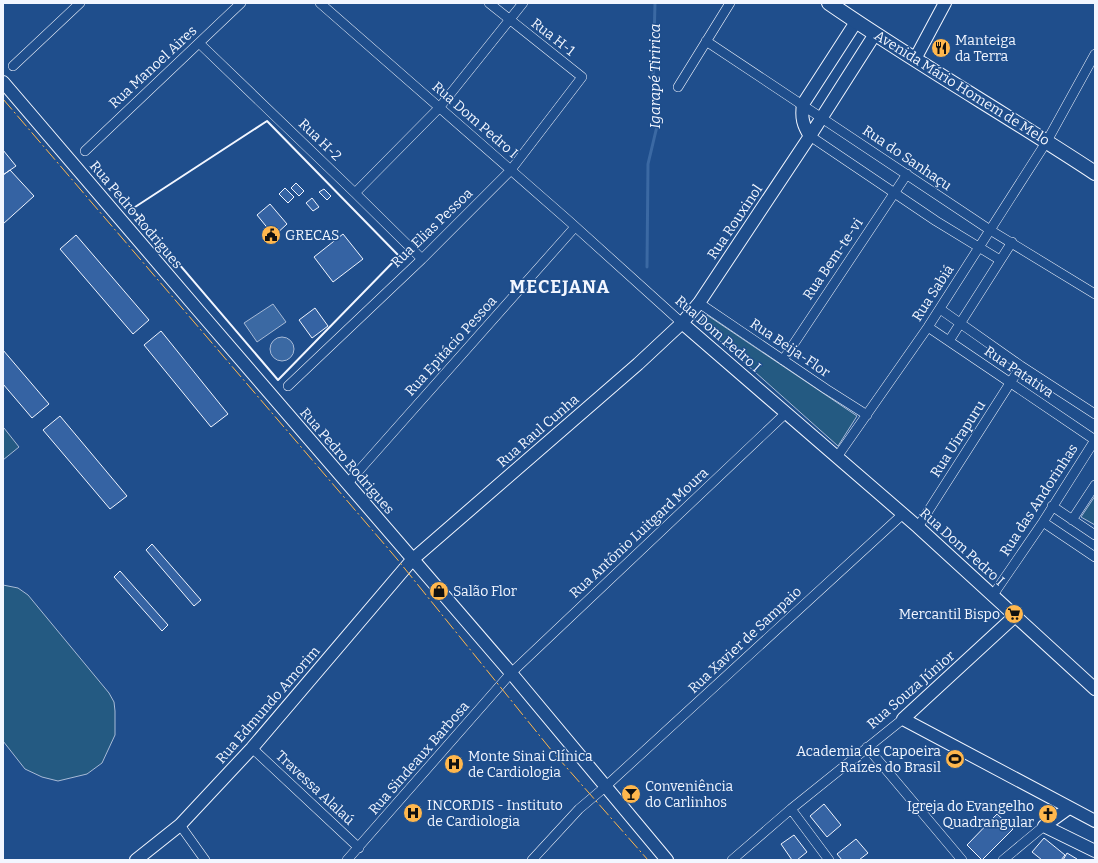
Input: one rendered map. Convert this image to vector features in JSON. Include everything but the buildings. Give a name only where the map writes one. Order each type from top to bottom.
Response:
[{"type":"main road","name":"Avenida Mário Homem de Melo","points":[[829,3],[856,22],[1047,141],[1095,173]]},
{"type":"street","points":[[13,66],[80,3]]},
{"type":"street","name":"Rua Manoel Aires","points":[[85,150],[241,3]]},
{"type":"street","name":"Rua Dom Pedro I","points":[[320,3],[510,171],[576,227],[682,323],[918,527],[1095,689]]},
{"type":"street","name":"Rua H-1","points":[[488,3],[582,77]]},
{"type":"street","points":[[355,193],[439,108],[523,3]]},
{"type":"street","points":[[678,86],[730,3]]},
{"type":"street","points":[[915,58],[945,3]]},
{"type":"street","points":[[856,22],[803,104],[801,116],[804,126],[810,136],[936,221],[1000,260]]},
{"type":"street","name":"Rua Rouxinol","points":[[682,323],[699,303],[810,136],[875,34]]},
{"type":"street","name":"Rua do Sanhaçu","points":[[706,41],[803,104],[990,230],[1012,242],[1095,294]]},
{"type":"street","name":"Rua H-2","points":[[199,43],[422,259]]},
{"type":"street","name":"Rua Sabiá","points":[[838,457],[940,309],[1047,141],[1095,54]]},
{"type":"street","name":"Rua Elias Pessoa","points":[[288,386],[422,259],[510,171],[582,77]]},
{"type":"street","name":"Rua Pedro Rodrigues","points":[[3,82],[412,560],[511,673],[667,860]]},
{"type":"street","name":"Rua Bem-te-vi","points":[[783,360],[907,174]]},
{"type":"street","name":"Rua Epitácio Pessoa","points":[[347,484],[576,227]]},
{"type":"street","points":[[949,341],[1012,242]]},
{"type":"street","name":"Rua Beija-Flor","points":[[699,303],[867,415]]},
{"type":"street","name":"Rua Patativa","points":[[940,309],[1021,366],[1095,414]]},
{"type":"street","name":"Rua Raul Cunha","points":[[412,560],[632,369],[682,323]]},
{"type":"street","name":"Rua Patativa","points":[[928,327],[1095,440]]},
{"type":"street","name":"Rua Uirapuru","points":[[918,527],[1011,384],[1021,366]]},
{"type":"street","name":"Rua Antônio Luitgard Moura","points":[[511,673],[786,413]]},
{"type":"street","name":"Rua das Andorinhas","points":[[993,595],[1095,440]]},
{"type":"street","points":[[1072,520],[1095,485]]},
{"type":"street","points":[[1052,506],[1095,535]]},
{"type":"street","name":"Rua Xavier de Sampaio","points":[[532,860],[579,809],[605,787],[903,514]]},
{"type":"street","points":[[1042,522],[1095,557]]},
{"type":"street","name":"Rua Edmundo Amorim","points":[[136,860],[180,825],[252,748],[412,560]]},
{"type":"street","name":"Rua Souza Júnior","points":[[732,860],[791,809],[867,747],[903,720],[1016,616]]},
{"type":"street","name":"Rua Sindeaux Barbosa","points":[[347,860],[511,673]]},
{"type":"street","points":[[903,720],[1095,821]]},
{"type":"street","points":[[867,747],[962,860]]},
{"type":"street","name":"Travessa Alalaú","points":[[252,748],[358,848]]},
{"type":"street","points":[[1003,860],[1044,826],[1069,808]]},
{"type":"street","points":[[791,809],[829,860]]},
{"type":"street","points":[[180,825],[205,860]]},
{"type":"street","points":[[1044,826],[1095,851]]},
{"type":"shaded area","points":[[273,304],[286,322],[257,342],[244,323]]},
{"type":"shaded area","points":[[707,315],[857,416],[838,446],[700,323]]},
{"type":"shaded area","points":[[282,337],[290,341],[294,349],[290,357],[282,361],[274,357],[270,349],[274,341]]},
{"type":"shaded area","points":[[4,428],[19,447],[3,460],[3,429]]},
{"type":"shaded area","points":[[1095,496],[1095,525],[1081,517]]},
{"type":"shaded area","points":[[3,585],[18,588],[28,595],[109,693],[114,702],[115,735],[102,763],[87,774],[58,781],[42,777],[25,769],[3,741]]},
{"type":"waterway","name":"Igarapé Tiririca","points":[[647,267],[648,164],[658,122],[653,78],[655,3]]},
{"type":"wall","points":[[267,121],[399,256],[278,380],[132,209],[267,121]]},
{"type":"power","points":[[3,99],[397,559],[552,751],[648,860]]},
{"type":"place","name":"Manteiga da Terra","points":[[941,48]]},
{"type":"place","name":"GRECAS","points":[[271,235]]},
{"type":"place","name":"Salão Flor","points":[[439,591]]},
{"type":"place","name":"Mercantil Bispo","points":[[1014,614]]},
{"type":"place","name":"Academia de Capoeira Raízes do Brasil","points":[[955,759]]},
{"type":"place","name":"Monte Sinai Clínica de Cardiologia","points":[[454,764]]},
{"type":"place","name":"Conveniência do Carlinhos","points":[[631,794]]},
{"type":"place","name":"INCORDIS - Instituto de Cardiologia","points":[[413,813]]},
{"type":"place","name":"Igreja do Evangelho Quadrangular","points":[[1048,814]]},
{"type":"district","name":"MECEJANA","points":[[560,287]]}]
